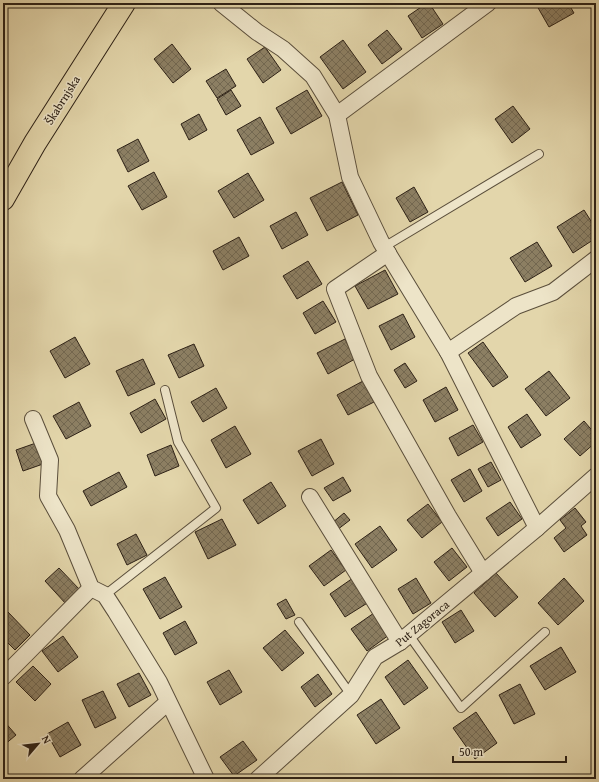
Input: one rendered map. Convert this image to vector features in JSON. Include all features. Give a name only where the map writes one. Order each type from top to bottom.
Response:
[{"type":"main road","name":"Škabrnjska","points":[[3,199],[36,143],[124,3]]},
{"type":"street","points":[[220,3],[257,32],[283,49],[313,76],[337,115],[350,177],[386,250],[448,352],[537,528]]},
{"type":"street","points":[[337,115],[488,3]]},
{"type":"street","points":[[386,250],[335,289],[369,376],[448,516],[483,573]]},
{"type":"street","points":[[448,352],[516,306],[553,292],[596,259]]},
{"type":"street","points":[[33,419],[50,460],[48,496],[98,591],[120,618],[159,682],[206,779]]},
{"type":"street","name":"Put Zagoraca","points":[[258,779],[351,695],[375,657],[405,639],[537,528],[596,476]]},
{"type":"street","points":[[310,497],[405,639]]},
{"type":"street","points":[[3,677],[98,591]]},
{"type":"street","points":[[82,779],[168,702]]},
{"type":"lane","points":[[386,250],[539,154]]},
{"type":"lane","points":[[98,591],[216,508],[178,442],[165,390]]},
{"type":"lane","points":[[299,622],[351,695]]},
{"type":"lane","points":[[405,639],[461,708],[544,632]]},
{"type":"building","points":[[429,3],[443,24],[422,38],[408,16]]},
{"type":"building","points":[[543,3],[568,3],[574,13],[549,27],[537,6]]},
{"type":"building","points":[[387,30],[402,49],[382,64],[368,45]]},
{"type":"building","points":[[343,40],[366,72],[343,89],[320,57]]},
{"type":"building","points":[[172,44],[191,69],[173,83],[154,59]]},
{"type":"building","points":[[265,47],[281,70],[263,83],[247,59]]},
{"type":"building","points":[[226,69],[236,86],[217,98],[206,81]]},
{"type":"building","points":[[231,90],[241,106],[226,115],[217,99]]},
{"type":"building","points":[[307,90],[322,116],[291,134],[276,108]]},
{"type":"building","points":[[513,106],[530,129],[512,143],[495,119]]},
{"type":"building","points":[[199,114],[207,130],[189,140],[181,124]]},
{"type":"building","points":[[260,117],[274,143],[251,155],[237,130]]},
{"type":"building","points":[[138,139],[149,161],[128,172],[117,150]]},
{"type":"building","points":[[154,172],[167,197],[142,210],[128,186]]},
{"type":"building","points":[[248,173],[264,200],[234,218],[218,191]]},
{"type":"building","points":[[342,182],[358,215],[327,231],[310,198]]},
{"type":"building","points":[[414,187],[428,212],[410,222],[396,198]]},
{"type":"building","points":[[584,210],[596,229],[596,238],[573,253],[557,227]]},
{"type":"building","points":[[296,212],[308,235],[282,249],[270,226]]},
{"type":"building","points":[[239,237],[249,256],[223,270],[213,251]]},
{"type":"building","points":[[537,242],[552,266],[525,282],[510,258]]},
{"type":"building","points":[[308,261],[322,284],[297,299],[283,276]]},
{"type":"building","points":[[385,270],[398,294],[368,309],[355,286]]},
{"type":"building","points":[[323,301],[336,322],[315,334],[303,313]]},
{"type":"building","points":[[403,314],[415,337],[391,350],[379,326]]},
{"type":"building","points":[[75,337],[90,364],[65,378],[50,351]]},
{"type":"building","points":[[345,339],[355,359],[328,374],[317,353]]},
{"type":"building","points":[[483,342],[508,377],[493,387],[468,353]]},
{"type":"building","points":[[194,344],[204,366],[179,378],[168,355]]},
{"type":"building","points":[[143,359],[155,384],[128,396],[116,371]]},
{"type":"building","points":[[405,363],[417,381],[405,388],[394,370]]},
{"type":"building","points":[[549,371],[570,398],[546,416],[525,389]]},
{"type":"building","points":[[363,381],[374,402],[348,415],[337,395]]},
{"type":"building","points":[[446,387],[458,410],[435,422],[423,400]]},
{"type":"building","points":[[216,388],[227,408],[203,422],[191,402]]},
{"type":"building","points":[[155,399],[166,419],[141,433],[130,413]]},
{"type":"building","points":[[79,402],[91,426],[66,439],[53,416]]},
{"type":"building","points":[[527,414],[541,435],[521,448],[508,427]]},
{"type":"building","points":[[584,421],[596,435],[596,442],[580,456],[564,439]]},
{"type":"building","points":[[473,425],[483,442],[458,456],[449,438]]},
{"type":"building","points":[[235,426],[251,454],[226,468],[211,440]]},
{"type":"building","points":[[321,439],[334,464],[312,476],[298,451]]},
{"type":"building","points":[[36,443],[43,464],[23,471],[16,450]]},
{"type":"building","points":[[171,445],[179,466],[155,476],[147,455]]},
{"type":"building","points":[[491,462],[501,480],[488,487],[478,469]]},
{"type":"building","points":[[470,469],[482,491],[464,502],[451,480]]},
{"type":"building","points":[[119,472],[127,487],[91,506],[83,491]]},
{"type":"building","points":[[343,477],[351,491],[333,501],[324,488]]},
{"type":"building","points":[[271,482],[286,506],[258,524],[243,500]]},
{"type":"building","points":[[510,502],[522,519],[498,536],[486,518]]},
{"type":"building","points":[[428,504],[442,522],[422,538],[407,520]]},
{"type":"building","points":[[575,508],[586,522],[581,526],[587,535],[564,552],[554,538],[566,528],[560,520]]},
{"type":"building","points":[[344,513],[350,520],[337,530],[332,523]]},
{"type":"building","points":[[222,519],[236,545],[208,559],[195,532]]},
{"type":"building","points":[[380,526],[397,550],[372,568],[355,544]]},
{"type":"building","points":[[136,534],[147,555],[127,565],[117,544]]},
{"type":"building","points":[[452,548],[467,567],[449,581],[434,562]]},
{"type":"building","points":[[331,550],[346,570],[324,586],[309,566]]},
{"type":"building","points":[[59,568],[80,590],[66,604],[45,581]]},
{"type":"building","points":[[496,573],[518,597],[495,617],[474,593]]},
{"type":"building","points":[[165,577],[182,607],[160,619],[143,589]]},
{"type":"building","points":[[353,578],[369,602],[345,617],[330,594]]},
{"type":"building","points":[[416,578],[431,603],[413,614],[398,589]]},
{"type":"building","points":[[564,578],[584,601],[558,625],[538,603]]},
{"type":"building","points":[[286,599],[295,615],[286,619],[277,604]]},
{"type":"building","points":[[461,610],[474,631],[455,643],[442,622]]},
{"type":"building","points":[[8,612],[30,635],[15,650],[3,638],[3,617]]},
{"type":"building","points":[[374,613],[389,635],[367,651],[351,629]]},
{"type":"building","points":[[185,621],[197,643],[175,655],[163,633]]},
{"type":"building","points":[[285,630],[304,653],[282,671],[263,648]]},
{"type":"building","points":[[63,636],[78,657],[58,672],[42,651]]},
{"type":"building","points":[[561,647],[576,672],[545,690],[530,666]]},
{"type":"building","points":[[408,660],[428,688],[404,705],[385,677]]},
{"type":"building","points":[[33,666],[51,684],[35,701],[16,682]]},
{"type":"building","points":[[229,670],[242,692],[220,705],[207,682]]},
{"type":"building","points":[[139,673],[151,695],[129,707],[117,684]]},
{"type":"building","points":[[318,674],[332,694],[315,707],[301,687]]},
{"type":"building","points":[[520,684],[535,714],[514,724],[499,695]]},
{"type":"building","points":[[103,691],[116,718],[95,728],[82,700]]},
{"type":"building","points":[[381,699],[400,728],[376,744],[357,715]]},
{"type":"building","points":[[476,712],[497,743],[475,759],[453,728]]},
{"type":"building","points":[[3,720],[16,735],[3,746]]},
{"type":"building","points":[[68,722],[81,745],[60,757],[47,734]]},
{"type":"building","points":[[243,741],[257,760],[234,776],[220,757]]}]
